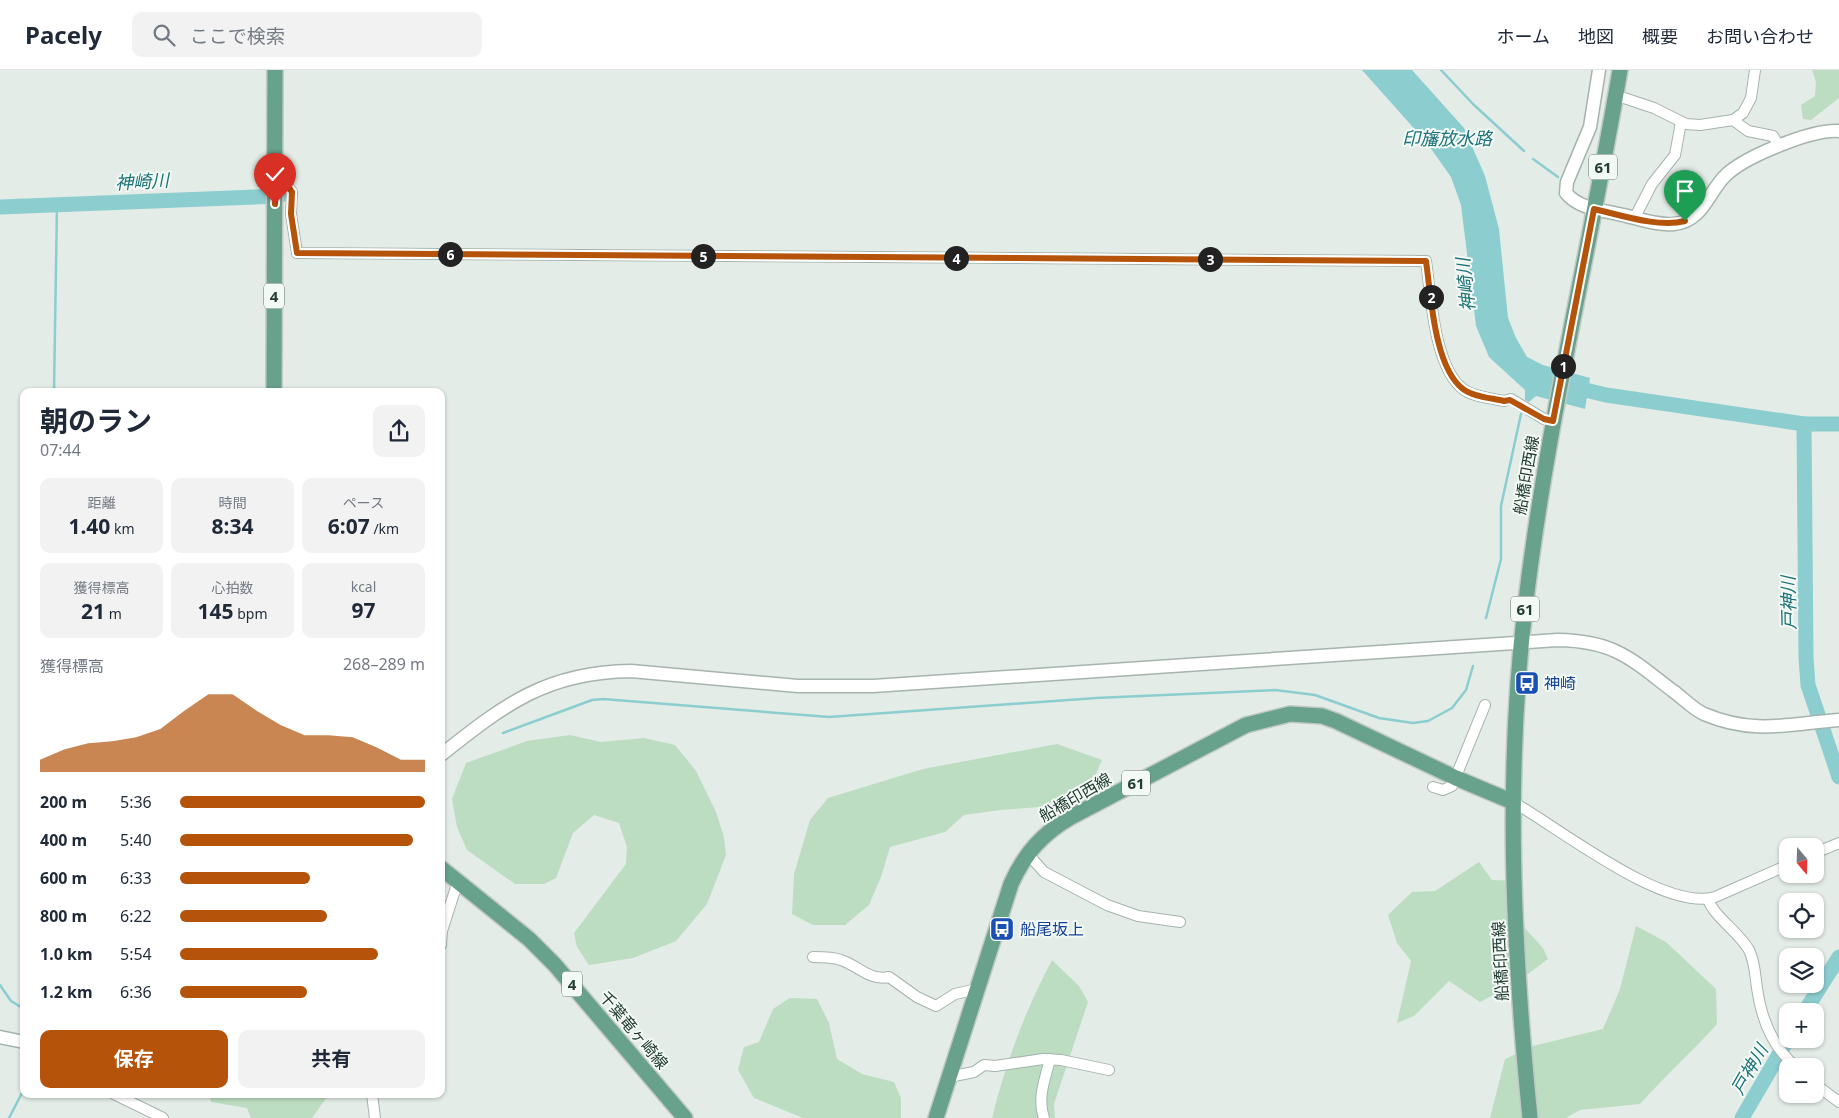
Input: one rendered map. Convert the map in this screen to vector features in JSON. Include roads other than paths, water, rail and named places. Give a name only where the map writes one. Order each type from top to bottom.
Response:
[{"type":"main road","name":"4","points":[[274,388],[275,70]]},
{"type":"main road","name":"船橋印西線","points":[[1530,1118],[1516,967],[1513,802],[1522,642],[1536,519],[1620,70]]},
{"type":"main road","name":"船橋印西線","points":[[936,1118],[1011,884],[1028,853],[1045,833],[1071,817],[1246,726],[1285,714],[1322,716],[1336,721],[1456,778],[1513,802]]},
{"type":"main road","name":"千葉竜ヶ崎線","points":[[445,871],[529,939],[555,965],[685,1118]]},
{"type":"street","points":[[1599,70],[1590,127],[1567,182],[1566,193],[1576,203],[1594,209],[1673,225],[1685,221],[1700,211],[1727,174],[1779,146],[1805,135],[1839,131]]},
{"type":"street","points":[[1615,95],[1654,108],[1681,122],[1700,125],[1733,120],[1743,113],[1751,98],[1755,70]]},
{"type":"street","points":[[1733,120],[1748,131],[1773,136],[1779,146]]},
{"type":"street","points":[[1635,217],[1652,184],[1675,155],[1681,122]]},
{"type":"street","points":[[275,190],[287,185],[292,192],[291,214],[297,253],[1426,261],[1439,345],[1445,364],[1455,380],[1463,389],[1504,401],[1510,400],[1544,419],[1554,419]]},
{"type":"street","points":[[445,751],[485,720],[521,696],[562,680],[609,671],[631,671],[798,686],[873,686],[1565,640],[1599,644],[1633,659],[1702,713],[1733,724],[1755,728],[1834,720]]},
{"type":"street","points":[[1433,787],[1448,789],[1456,778],[1486,705]]},
{"type":"street","points":[[1513,802],[1633,878],[1682,895],[1708,899],[1779,869]]},
{"type":"street","points":[[1824,849],[1839,843]]},
{"type":"street","points":[[1028,853],[1044,872],[1107,905],[1138,916],[1180,922]]},
{"type":"street","points":[[445,922],[458,881]]},
{"type":"street","points":[[1708,899],[1714,909],[1739,936],[1752,956],[1762,1014],[1776,1044],[1787,1058]]},
{"type":"street","points":[[813,957],[840,959],[869,976],[880,979],[889,977],[916,997],[936,1006],[955,994],[977,989]]},
{"type":"street","points":[[0,1037],[20,1041]]},
{"type":"street","points":[[1044,1118],[1040,1103],[1041,1092],[1050,1059]]},
{"type":"street","points":[[949,1077],[974,1072],[984,1065],[1050,1059],[1092,1065],[1109,1070]]},
{"type":"street","points":[[1824,1091],[1839,1102]]},
{"type":"street","points":[[122,1098],[163,1118]]},
{"type":"street","points":[[372,1098],[375,1118]]},
{"type":"water","name":"印旛放水路","points":[[1362,70],[1412,70],[1464,128],[1485,176],[1499,229],[1508,318],[1516,338],[1527,357],[1543,365],[1590,378],[1585,409],[1536,396],[1529,402],[1525,400],[1525,390],[1489,357],[1476,326],[1461,205],[1451,177],[1427,143]]},
{"type":"waterway","points":[[1441,70],[1473,104],[1524,151]]},
{"type":"waterway","points":[[1533,159],[1558,177]]},
{"type":"waterway","name":"神崎川","points":[[0,207],[279,196],[285,193]]},
{"type":"waterway","points":[[54,388],[57,205]]},
{"type":"waterway","name":"神崎川","points":[[1569,386],[1606,395],[1804,424],[1839,424]]},
{"type":"waterway","points":[[1486,618],[1501,559],[1501,506],[1521,414]]},
{"type":"waterway","name":"戸神川","points":[[1804,424],[1806,658],[1808,685],[1839,777]]},
{"type":"waterway","points":[[503,733],[592,700],[603,699],[829,717],[1096,698],[1275,690],[1315,695],[1379,718],[1413,723],[1428,721],[1452,708],[1466,690],[1473,666]]},
{"type":"waterway","name":"戸神川","points":[[1810,1003],[1839,957]]},
{"type":"waterway","points":[[0,985],[11,1001],[20,1007]]},
{"type":"waterway","name":"戸神川","points":[[1742,1118],[1783,1048]]},
{"type":"waterway","points":[[9,1118],[20,1097]]},
{"type":"place","name":"神崎","points":[[1527,683]]},
{"type":"place","name":"船尾坂上","points":[[1002,929]]}]
